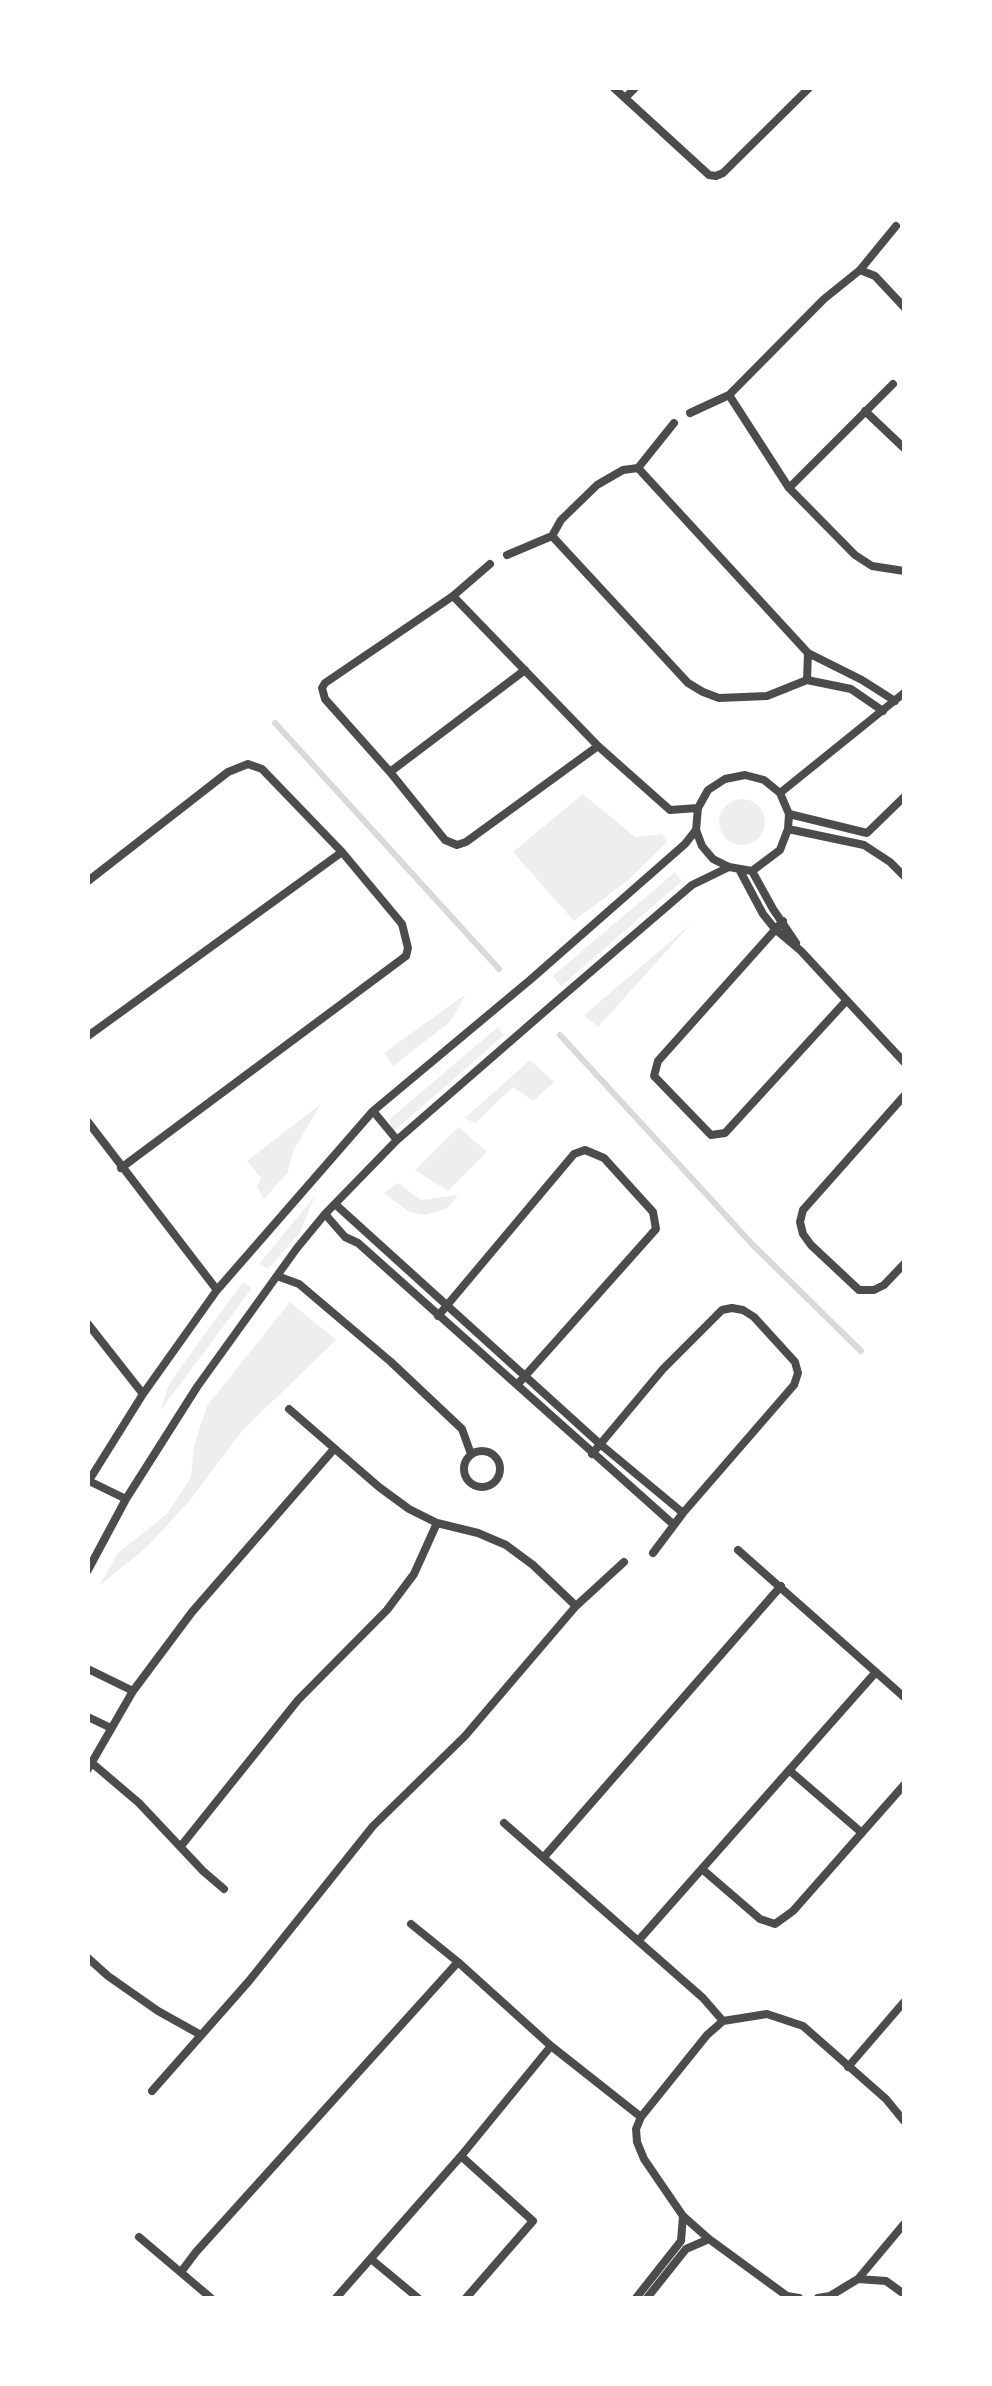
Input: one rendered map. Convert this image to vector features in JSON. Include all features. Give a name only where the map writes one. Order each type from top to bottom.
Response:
[{"type":"street","points":[[614,88],[709,175],[716,176],[723,173],[809,88]]},
{"type":"street","points":[[625,98],[635,88]]},
{"type":"street","points":[[690,413],[729,395],[824,299],[860,270],[896,226]]},
{"type":"street","points":[[860,270],[875,276],[904,307]]},
{"type":"street","points":[[789,488],[893,384]]},
{"type":"street","points":[[729,395],[789,488],[855,555],[872,566],[904,571]]},
{"type":"street","points":[[865,411],[904,448]]},
{"type":"street","points":[[507,555],[552,536],[561,520],[597,485],[623,470],[638,468],[674,423]]},
{"type":"street","points":[[638,468],[808,653],[862,680],[895,701]]},
{"type":"street","points":[[552,536],[688,683],[703,692],[719,698],[767,696],[807,680],[851,689],[883,711]]},
{"type":"street","points":[[490,564],[453,596],[325,683],[322,688],[325,699],[445,840],[461,845],[598,746]]},
{"type":"street","points":[[453,596],[598,746],[670,810],[698,808]]},
{"type":"street","points":[[807,680],[808,653]]},
{"type":"street","points":[[390,772],[525,670]]},
{"type":"street","points":[[780,793],[904,693]]},
{"type":"street","points":[[88,881],[228,772],[248,764],[262,769],[342,852],[402,924],[408,948],[406,956],[121,1168]]},
{"type":"street","points":[[745,775],[764,780],[780,793],[789,814],[788,829],[780,850],[752,871],[729,867],[713,859],[702,846],[696,830],[698,808],[708,790],[725,779],[745,775]]},
{"type":"street","points":[[864,845],[867,833],[904,797]]},
{"type":"street","points":[[789,814],[867,833]]},
{"type":"street","points":[[788,829],[864,845],[890,862],[904,876]]},
{"type":"street","points":[[126,1499],[88,1482],[143,1394],[217,1290],[373,1111],[530,980],[685,844],[696,830]]},
{"type":"street","points":[[88,1036],[342,852]]},
{"type":"street","points":[[88,1570],[126,1499],[197,1387],[325,1214],[397,1140],[551,1006],[692,885],[729,867]]},
{"type":"street","points":[[739,869],[763,914],[775,929],[801,951],[904,1062]]},
{"type":"street","points":[[752,871],[801,951]]},
{"type":"street","points":[[783,921],[654,1069],[654,1076],[711,1135],[725,1133],[846,1001]]},
{"type":"street","points":[[904,1096],[803,1210],[800,1222],[803,1234],[811,1245],[859,1290],[874,1290],[884,1285],[904,1264]]},
{"type":"street","points":[[373,1111],[397,1140]]},
{"type":"street","points":[[88,1122],[217,1290]]},
{"type":"street","points":[[438,1316],[574,1154],[585,1150],[604,1158],[653,1212],[656,1229],[517,1385]]},
{"type":"street","points":[[335,1204],[600,1444],[683,1513]]},
{"type":"street","points":[[325,1214],[345,1237],[358,1243],[674,1525]]},
{"type":"street","points":[[277,1276],[299,1284],[391,1362],[462,1429],[471,1454],[463,1469],[468,1481],[478,1487],[490,1485],[499,1476],[497,1459],[487,1451],[471,1454]]},
{"type":"street","points":[[592,1454],[663,1369],[722,1310],[743,1310],[754,1317],[795,1362],[797,1379],[653,1553]]},
{"type":"street","points":[[88,1324],[143,1394]]},
{"type":"street","points":[[289,1409],[399,1502],[437,1523],[478,1533],[506,1545],[533,1565],[576,1606]]},
{"type":"street","points":[[224,1889],[139,1803],[90,1766],[133,1691],[228,1569],[334,1449]]},
{"type":"street","points":[[181,1846],[298,1700],[387,1610],[414,1574],[437,1523]]},
{"type":"street","points":[[738,1550],[904,1697]]},
{"type":"street","points":[[152,2091],[279,1945],[373,1826],[465,1736],[576,1606],[624,1562]]},
{"type":"street","points":[[544,1857],[781,1586]]},
{"type":"street","points":[[88,1669],[133,1691]]},
{"type":"street","points":[[638,1941],[876,1672]]},
{"type":"street","points":[[88,1717],[111,1728]]},
{"type":"street","points":[[789,1770],[862,1833]]},
{"type":"street","points":[[702,1869],[760,1919],[775,1924],[793,1911],[904,1785]]},
{"type":"street","points":[[504,1823],[703,1998],[723,2021]]},
{"type":"street","points":[[411,1924],[551,2046],[641,2117]]},
{"type":"street","points":[[88,1958],[158,2011],[201,2035]]},
{"type":"street","points":[[181,2272],[458,1962]]},
{"type":"street","points":[[848,2067],[904,2002]]},
{"type":"street","points":[[799,2298],[787,2296],[683,2216],[644,2159],[636,2129],[641,2117],[707,2035],[723,2021],[767,2014],[803,2026],[886,2099],[904,2121]]},
{"type":"street","points":[[336,2298],[461,2156],[551,2046]]},
{"type":"street","points":[[461,2156],[533,2221],[466,2298]]},
{"type":"street","points":[[642,2297],[681,2241],[683,2216]]},
{"type":"street","points":[[818,2298],[830,2296],[858,2279],[904,2224]]},
{"type":"street","points":[[139,2237],[211,2298]]},
{"type":"street","points":[[642,2297],[686,2249],[709,2239]]},
{"type":"street","points":[[371,2259],[418,2298]]},
{"type":"street","points":[[858,2279],[886,2281],[904,2294]]},
{"type":"shaded area","points":[[583,794],[635,837],[662,834],[667,842],[626,882],[574,921],[513,852]]},
{"type":"shaded area","points":[[742,799],[758,806],[765,822],[758,838],[742,845],[726,838],[719,822],[726,806]]},
{"type":"shaded area","points":[[675,872],[682,881],[561,986],[553,976]]},
{"type":"shaded area","points":[[691,924],[598,1027],[584,1015]]},
{"type":"shaded area","points":[[466,994],[450,1022],[393,1066],[384,1053]]},
{"type":"shaded area","points":[[498,1027],[504,1035],[393,1132],[390,1119]]},
{"type":"shaded area","points":[[530,1060],[554,1082],[533,1101],[513,1087],[475,1123],[465,1118]]},
{"type":"shaded area","points":[[321,1104],[293,1151],[288,1172],[264,1199],[257,1187],[261,1178],[247,1161]]},
{"type":"shaded area","points":[[459,1127],[487,1152],[448,1191],[415,1170]]},
{"type":"shaded area","points":[[398,1183],[421,1200],[458,1195],[448,1208],[425,1215],[409,1212],[384,1193]]},
{"type":"shaded area","points":[[315,1196],[300,1232],[268,1269],[259,1264]]},
{"type":"shaded area","points":[[243,1282],[252,1288],[160,1411],[170,1382]]},
{"type":"shaded area","points":[[290,1302],[336,1340],[242,1431],[190,1500],[147,1547],[100,1585],[118,1553],[167,1514],[191,1477],[194,1446],[207,1406]]},
{"type":"waterway","points":[[275,723],[499,969]]},
{"type":"waterway","points":[[560,1035],[752,1244],[861,1351]]}]
